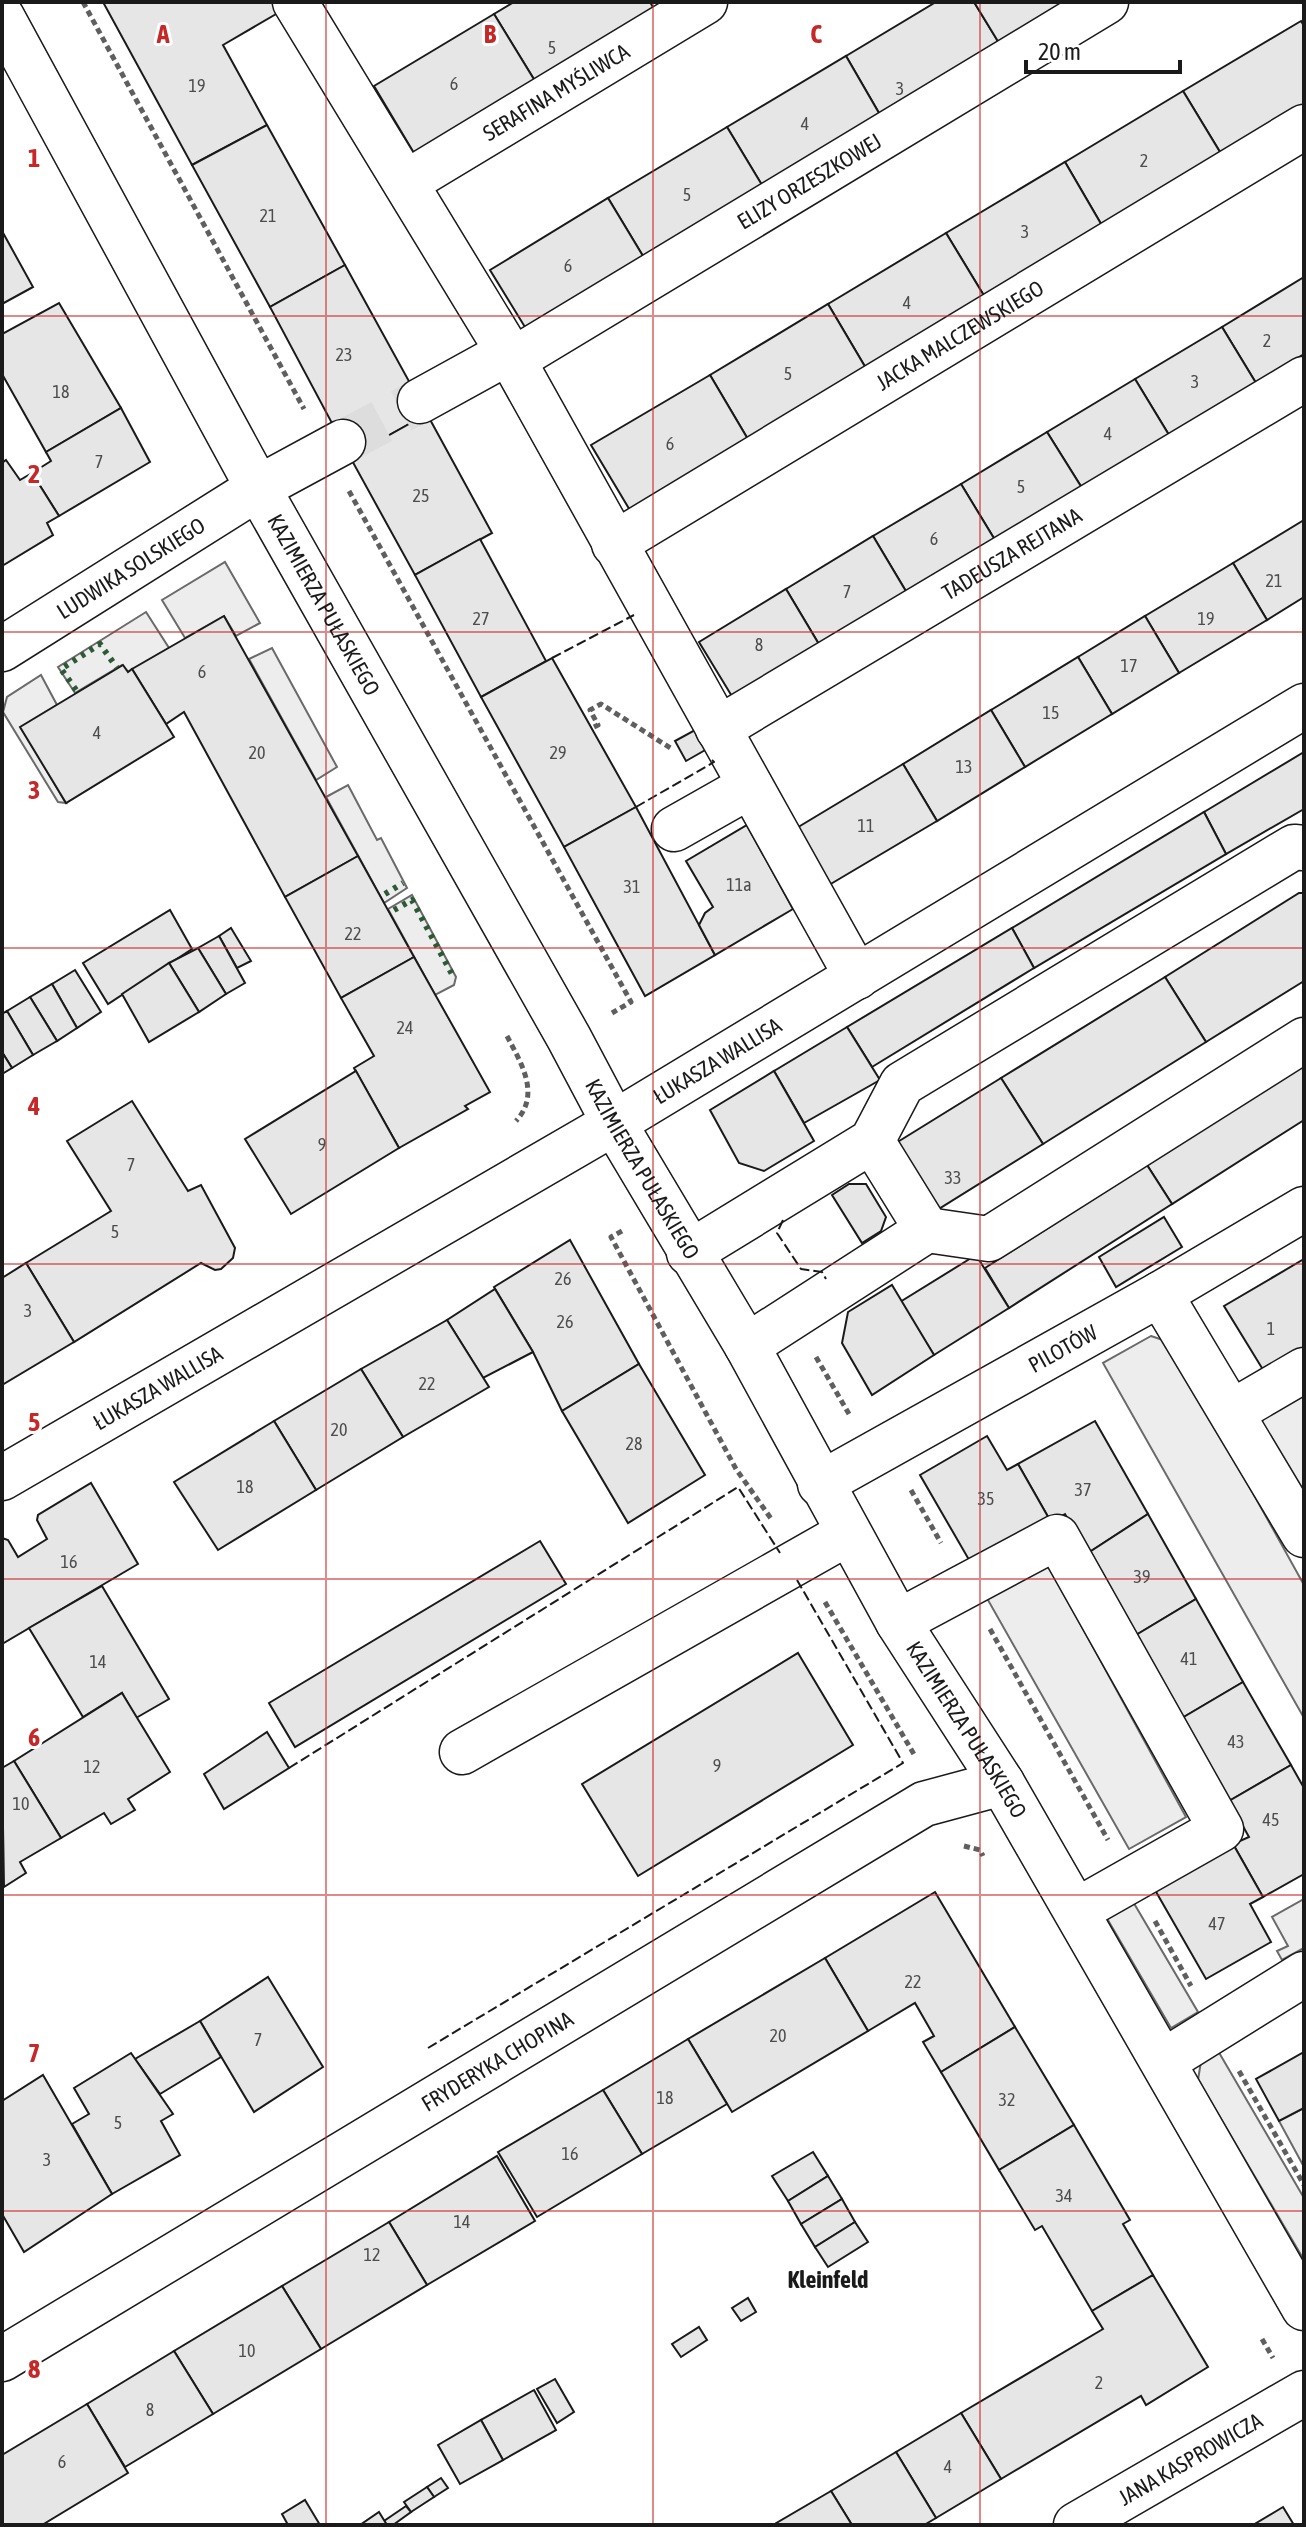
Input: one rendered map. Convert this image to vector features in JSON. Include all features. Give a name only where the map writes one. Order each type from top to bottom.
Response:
[{"type":"street","points":[[295,2],[511,356],[857,977]]},
{"type":"street","name":"SERAFINA MYŚLIWCA","points":[[407,182],[705,2]]},
{"type":"street","name":"ELIZY ORZESZKOWEJ","points":[[420,401],[511,356],[1106,2]]},
{"type":"street","name":"KAZIMIERZA PUŁASKIEGO","points":[[2,17],[258,488],[614,1123],[747,1346],[898,1622],[1002,1783],[1078,1910],[1304,2308]]},
{"type":"street","name":"JACKA MALCZEWSKIEGO","points":[[614,544],[1304,127]]},
{"type":"street","name":"TADEUSZA REJTANA","points":[[718,729],[1304,379]]},
{"type":"street","name":"LUDWIKA SOLSKIEGO","points":[[2,649],[258,488],[335,447]]},
{"type":"street","name":"ŁUKASZA WALLISA","points":[[2,1478],[614,1123],[1304,706]]},
{"type":"street","points":[[674,829],[750,786]]},
{"type":"street","points":[[689,1253],[872,1141],[902,1084],[1294,847],[1304,848]]},
{"type":"street","points":[[747,1346],[927,1230],[989,1239],[1304,1040]]},
{"type":"street","points":[[872,1141],[927,1230]]},
{"type":"street","name":"PILOTÓW","points":[[820,1484],[1160,1294],[1304,1209]]},
{"type":"street","points":[[1160,1294],[1304,1535]]},
{"type":"street","points":[[1232,1412],[1304,1370]]},
{"type":"street","points":[[462,1752],[848,1533]]},
{"type":"street","points":[[898,1622],[1057,1537],[1221,1829],[1078,1910]]},
{"type":"street","name":"FRYDERYKA CHOPINA","points":[[2,2359],[924,1804],[1002,1783]]},
{"type":"street","points":[[1164,2061],[1304,1974]]},
{"type":"street","name":"JANA KASPROWICZA","points":[[1076,2525],[1304,2393]]},
{"type":"path","points":[[83,2],[335,447],[631,1002],[522,1065]]},
{"type":"path","points":[[594,727],[598,725],[590,710],[601,704],[678,751]]},
{"type":"path","points":[[500,1023],[529,1082],[529,1102],[523,1114],[507,1131]]},
{"type":"shaded area","points":[[225,562],[260,623],[236,636],[224,616],[185,638],[162,600]]},
{"type":"shaded area","points":[[146,612],[169,648],[128,672],[122,665],[75,693],[58,667]]},
{"type":"shaded area","points":[[272,648],[337,767],[316,780],[249,659]]},
{"type":"shaded area","points":[[41,675],[57,705],[21,727],[66,803],[58,802],[3,712],[7,697]]},
{"type":"shaded area","points":[[348,785],[407,888],[384,903],[326,797]]},
{"type":"shaded area","points":[[412,895],[456,977],[454,985],[435,995],[388,909]]},
{"type":"shaded area","points":[[1151,1336],[1169,1342],[1304,1585],[1304,1718],[1103,1363]]},
{"type":"shaded area","points":[[1304,1383],[1304,1501],[1261,1423],[1276,1399]]},
{"type":"shaded area","points":[[1046,1561],[1186,1817],[1129,1849],[984,1593]]},
{"type":"shaded area","points":[[1304,1899],[1304,1948],[1282,1960],[1277,1951],[1288,1946],[1272,1917]]},
{"type":"shaded area","points":[[1132,1900],[1198,2012],[1171,2028],[1105,1915]]},
{"type":"shaded area","points":[[1214,2044],[1304,2198],[1304,2260],[1198,2080],[1202,2055]]},
{"type":"shaded area","points":[[1304,2108],[1304,2167],[1279,2121]]},
{"type":"building","points":[[103,2],[278,2],[283,10],[223,45],[267,125],[192,165]]},
{"type":"building","points":[[514,2],[650,2],[654,9],[535,81],[494,14]]},
{"type":"building","points":[[936,2],[974,2],[1002,48],[883,120],[846,56]]},
{"type":"building","points":[[974,2],[1079,2],[1002,48]]},
{"type":"building","points":[[494,14],[535,81],[414,153],[374,86]]},
{"type":"building","points":[[1301,21],[1304,26],[1304,109],[1223,157],[1183,91]]},
{"type":"building","points":[[846,56],[883,120],[765,190],[727,127]]},
{"type":"building","points":[[1183,91],[1223,157],[1104,229],[1065,162]]},
{"type":"building","points":[[267,125],[345,265],[270,307],[192,165]]},
{"type":"building","points":[[727,127],[765,190],[646,261],[608,198]]},
{"type":"building","points":[[1065,162],[1104,229],[986,299],[946,233]]},
{"type":"building","points":[[608,198],[646,261],[528,332],[490,270]]},
{"type":"building","points":[[2,231],[33,287],[2,304]]},
{"type":"building","points":[[946,233],[986,299],[867,370],[828,304]]},
{"type":"building","points":[[345,265],[427,414],[350,457],[270,307]]},
{"type":"building","points":[[1304,277],[1304,354],[1256,383],[1222,327]]},
{"type":"building","points":[[59,303],[121,408],[46,452],[2,374],[2,334]]},
{"type":"building","points":[[828,304],[867,370],[749,441],[710,375]]},
{"type":"building","points":[[1222,327],[1256,383],[1169,435],[1135,379]]},
{"type":"building","points":[[710,375],[749,441],[631,512],[591,445]]},
{"type":"building","points":[[1135,379],[1169,435],[1082,488],[1047,432]]},
{"type":"building","points":[[121,408],[150,462],[59,516],[32,473],[51,461],[46,452]]},
{"type":"building","points":[[427,414],[492,533],[415,575],[350,457]]},
{"type":"building","points":[[1047,432],[1082,488],[995,540],[961,484]]},
{"type":"building","points":[[6,460],[20,480],[32,473],[59,516],[47,523],[53,535],[2,566],[2,463]]},
{"type":"building","points":[[961,484],[995,540],[907,593],[873,536]]},
{"type":"building","points":[[1304,520],[1304,597],[1267,620],[1233,563]]},
{"type":"building","points":[[873,536],[907,593],[820,646],[786,589]]},
{"type":"building","points":[[480,539],[546,661],[481,697],[415,575]]},
{"type":"building","points":[[1233,563],[1267,620],[1179,673],[1145,616]]},
{"type":"building","points":[[786,589],[820,646],[733,698],[699,642]]},
{"type":"building","points":[[224,616],[358,856],[285,897],[184,712],[166,724],[132,669]]},
{"type":"building","points":[[1145,616],[1179,673],[1112,714],[1078,657]]},
{"type":"building","points":[[1078,657],[1112,714],[1025,767],[991,710]]},
{"type":"building","points":[[552,658],[636,807],[564,847],[481,697]]},
{"type":"building","points":[[123,665],[128,672],[132,669],[174,737],[66,803],[20,727]]},
{"type":"building","points":[[991,710],[1025,767],[937,821],[903,764]]},
{"type":"building","points":[[695,730],[707,749],[686,761],[675,741]]},
{"type":"building","points":[[1304,752],[1304,809],[1226,854],[1204,812]]},
{"type":"building","points":[[903,764],[937,821],[829,885],[795,829]]},
{"type":"building","points":[[636,807],[715,955],[645,996],[564,847]]},
{"type":"building","points":[[1204,812],[1226,854],[1034,968],[1012,928]]},
{"type":"building","points":[[747,825],[793,909],[715,955],[699,925],[705,913],[713,907],[686,861]]},
{"type":"building","points":[[358,856],[414,957],[341,998],[285,897]]},
{"type":"building","points":[[1299,893],[1304,893],[1304,981],[1206,1042],[1165,977]]},
{"type":"building","points":[[170,910],[192,949],[108,1004],[83,963]]},
{"type":"building","points":[[231,928],[251,961],[237,968],[219,936]]},
{"type":"building","points":[[1012,928],[1034,968],[872,1067],[847,1027]]},
{"type":"building","points":[[219,936],[245,983],[226,994],[198,948]]},
{"type":"building","points":[[198,948],[226,994],[199,1012],[169,963]]},
{"type":"building","points":[[414,957],[490,1092],[465,1106],[468,1109],[399,1148],[354,1068],[374,1056],[341,998]]},
{"type":"building","points":[[169,963],[199,1012],[149,1042],[122,994]]},
{"type":"building","points":[[75,970],[101,1012],[77,1028],[52,984]]},
{"type":"building","points":[[1165,977],[1206,1042],[1043,1144],[1001,1078]]},
{"type":"building","points":[[52,984],[77,1028],[57,1041],[30,997]]},
{"type":"building","points":[[30,997],[57,1041],[33,1055],[7,1011]]},
{"type":"building","points":[[7,1011],[33,1055],[12,1068],[2,1052],[2,1014]]},
{"type":"building","points":[[847,1027],[880,1080],[804,1123],[774,1071]]},
{"type":"building","points":[[2,1052],[12,1068],[2,1074]]},
{"type":"building","points":[[1304,1065],[1304,1120],[1172,1204],[1147,1165]]},
{"type":"building","points":[[356,1071],[399,1148],[291,1214],[245,1139]]},
{"type":"building","points":[[774,1071],[814,1141],[764,1171],[739,1163],[710,1110]]},
{"type":"building","points":[[1001,1078],[1043,1144],[937,1210],[896,1143]]},
{"type":"building","points":[[132,1101],[188,1191],[201,1185],[235,1248],[233,1258],[221,1269],[215,1270],[201,1263],[74,1342],[26,1263],[111,1211],[67,1141]]},
{"type":"building","points":[[1147,1165],[1172,1204],[1009,1308],[985,1268]]},
{"type":"building","points":[[849,1184],[866,1184],[886,1217],[881,1231],[862,1243],[832,1195]]},
{"type":"building","points":[[1164,1217],[1182,1247],[1116,1287],[1099,1257]]},
{"type":"building","points":[[570,1240],[639,1364],[562,1411],[533,1352],[494,1287]]},
{"type":"building","points":[[976,1255],[1009,1308],[934,1355],[900,1302]]},
{"type":"building","points":[[1304,1259],[1304,1351],[1265,1373],[1224,1306]]},
{"type":"building","points":[[26,1263],[74,1342],[2,1385],[2,1278]]},
{"type":"building","points":[[892,1285],[934,1355],[872,1395],[842,1343],[848,1312]]},
{"type":"building","points":[[495,1289],[533,1352],[483,1378],[447,1320]]},
{"type":"building","points":[[447,1320],[489,1387],[403,1437],[361,1369]]},
{"type":"building","points":[[639,1364],[705,1475],[628,1523],[562,1411]]},
{"type":"building","points":[[361,1369],[403,1437],[316,1490],[274,1421]]},
{"type":"building","points":[[274,1421],[316,1490],[218,1550],[174,1482]]},
{"type":"building","points":[[1095,1421],[1148,1514],[1088,1553],[1065,1514],[1051,1522],[1018,1464]]},
{"type":"building","points":[[987,1436],[1007,1470],[1018,1464],[1051,1522],[972,1565],[920,1475]]},
{"type":"building","points":[[91,1483],[138,1564],[2,1644],[2,1538],[8,1540],[18,1557],[47,1539],[37,1520],[38,1515]]},
{"type":"building","points":[[1148,1514],[1196,1599],[1136,1635],[1088,1553]]},
{"type":"building","points":[[540,1541],[566,1584],[295,1747],[269,1703]]},
{"type":"building","points":[[102,1586],[169,1699],[136,1718],[122,1693],[83,1717],[29,1628]]},
{"type":"building","points":[[1196,1599],[1243,1682],[1182,1718],[1136,1635]]},
{"type":"building","points":[[798,1653],[853,1745],[638,1876],[582,1784]]},
{"type":"building","points":[[1243,1682],[1291,1765],[1229,1801],[1182,1718]]},
{"type":"building","points":[[122,1693],[170,1772],[128,1799],[135,1810],[111,1824],[104,1813],[61,1838],[14,1761]]},
{"type":"building","points":[[267,1732],[289,1768],[224,1809],[204,1774]]},
{"type":"building","points":[[14,1761],[61,1838],[20,1862],[26,1873],[4,1887],[2,1768]]},
{"type":"building","points":[[1291,1765],[1304,1788],[1304,1874],[1263,1897],[1233,1844],[1249,1837],[1229,1801]]},
{"type":"building","points":[[1233,1844],[1263,1897],[1250,1904],[1271,1942],[1206,1979],[1155,1890]]},
{"type":"building","points":[[935,1892],[1015,2027],[941,2072],[923,2042],[934,2036],[915,2003],[868,2031],[825,1958]]},
{"type":"building","points":[[825,1958],[868,2031],[732,2112],[688,2039]]},
{"type":"building","points":[[268,1977],[323,2067],[254,2112],[200,2021]]},
{"type":"building","points":[[200,2021],[221,2057],[160,2094],[135,2059]]},
{"type":"building","points":[[1015,2027],[1074,2125],[999,2170],[941,2072]]},
{"type":"building","points":[[688,2039],[727,2104],[642,2154],[603,2090]]},
{"type":"building","points":[[1304,2052],[1304,2108],[1279,2121],[1256,2079]]},
{"type":"building","points":[[131,2053],[173,2114],[161,2121],[180,2155],[112,2194],[72,2124],[89,2114],[74,2088]]},
{"type":"building","points":[[43,2075],[112,2194],[24,2252],[2,2214],[2,2101]]},
{"type":"building","points":[[603,2090],[642,2154],[537,2217],[498,2152]]},
{"type":"building","points":[[1074,2125],[1130,2220],[1123,2224],[1153,2275],[1092,2311],[1042,2226],[1035,2230],[999,2170]]},
{"type":"building","points":[[813,2152],[828,2176],[788,2201],[772,2176]]},
{"type":"building","points":[[497,2156],[535,2221],[427,2285],[389,2222]]},
{"type":"building","points":[[828,2176],[842,2199],[801,2224],[788,2201]]},
{"type":"building","points":[[842,2199],[855,2222],[815,2247],[801,2224]]},
{"type":"building","points":[[389,2222],[427,2285],[321,2349],[282,2286]]},
{"type":"building","points":[[855,2222],[868,2242],[828,2267],[815,2247]]},
{"type":"building","points":[[1153,2275],[1208,2367],[1146,2405],[1141,2396],[1001,2479],[961,2413],[1103,2329],[1092,2311]]},
{"type":"building","points":[[282,2286],[321,2349],[213,2414],[174,2351]]},
{"type":"building","points":[[748,2298],[756,2312],[741,2321],[732,2308]]},
{"type":"building","points":[[699,2327],[707,2340],[681,2357],[672,2344]]},
{"type":"building","points":[[174,2351],[213,2414],[125,2467],[87,2404]]},
{"type":"building","points":[[555,2379],[574,2412],[557,2423],[537,2389]]},
{"type":"building","points":[[534,2390],[556,2430],[503,2460],[481,2420]]},
{"type":"building","points":[[87,2404],[128,2473],[42,2525],[2,2525],[2,2455]]},
{"type":"building","points":[[961,2413],[1001,2479],[936,2518],[896,2452]]},
{"type":"building","points":[[481,2420],[503,2460],[460,2484],[438,2445]]},
{"type":"building","points":[[896,2452],[936,2518],[924,2525],[852,2525],[831,2491]]},
{"type":"building","points":[[441,2478],[448,2488],[434,2497],[427,2487]]},
{"type":"building","points":[[427,2487],[434,2497],[411,2512],[404,2502]]},
{"type":"building","points":[[831,2491],[852,2525],[773,2525]]},
{"type":"building","points":[[305,2500],[320,2525],[288,2525],[282,2514]]},
{"type":"building","points":[[406,2506],[411,2512],[393,2525],[387,2525],[384,2521]]},
{"type":"building","points":[[1283,2507],[1294,2525],[1253,2525]]},
{"type":"building","points":[[379,2512],[387,2525],[360,2525]]},
{"type":"tunnel","points":[[343,442],[420,401]]},
{"type":"hedge","points":[[76,690],[61,669],[100,644],[117,668]]},
{"type":"hedge","points":[[385,894],[403,883]]},
{"type":"hedge","points":[[394,910],[412,900],[453,976]]},
{"type":"fence","points":[[552,658],[634,615]]},
{"type":"fence","points":[[636,807],[714,762],[712,760]]},
{"type":"fence","points":[[783,1220],[777,1233],[801,1269],[822,1272],[826,1279]]},
{"type":"fence","points":[[289,1768],[738,1487],[780,1553]]},
{"type":"fence","points":[[428,2048],[903,1763],[797,1580]]},
{"type":"district","name":"Kleinfeld","points":[[828,2279]]}]
